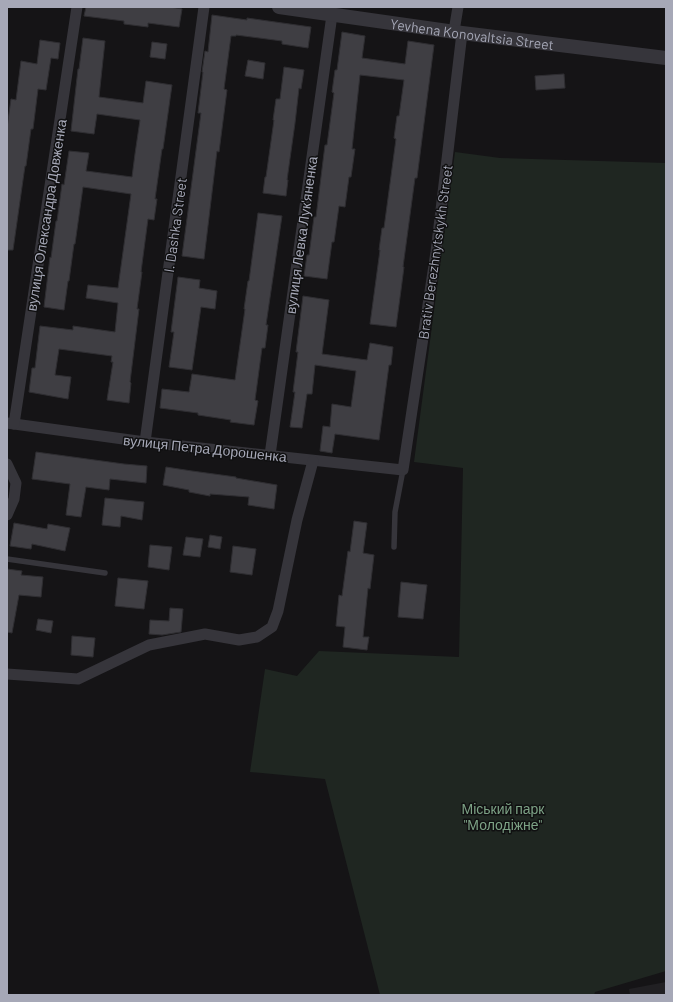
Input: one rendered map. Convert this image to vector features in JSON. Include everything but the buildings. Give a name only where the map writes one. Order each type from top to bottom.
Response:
[{"type":"street","name":"вулиця Олександра Довженка","points":[[11,423],[77,7]]},
{"type":"street","name":"I. Dashka Street","points":[[145,442],[204,7]]},
{"type":"street","name":"Yevhena Konovaltsia Street","points":[[279,7],[458,32],[666,58]]},
{"type":"street","name":"Brativ Berezhnytskykh Street","points":[[403,470],[436,252],[458,32],[458,7]]},
{"type":"street","name":"вулиця Левка Лук'яненка","points":[[270,456],[332,15]]},
{"type":"street","name":"вулиця Петра Дорошенка","points":[[11,423],[145,442],[403,470]]},
{"type":"street","points":[[7,674],[78,680],[149,645],[205,634],[239,640],[257,637],[272,627],[278,611],[297,520],[313,461]]},
{"type":"street","points":[[7,464],[16,483],[14,498],[7,515]]},
{"type":"lane","points":[[394,547],[395,512],[403,470]]},
{"type":"lane","points":[[7,559],[105,573]]},
{"type":"shaded area","points":[[666,982],[666,995],[630,995],[629,989]]},
{"type":"green space","name":"Міський парк \"Молодіжне\"","points":[[455,152],[500,158],[666,163],[666,971],[595,992],[594,995],[380,995],[325,779],[250,772],[265,669],[297,676],[319,651],[459,657],[463,468],[414,462]]}]
